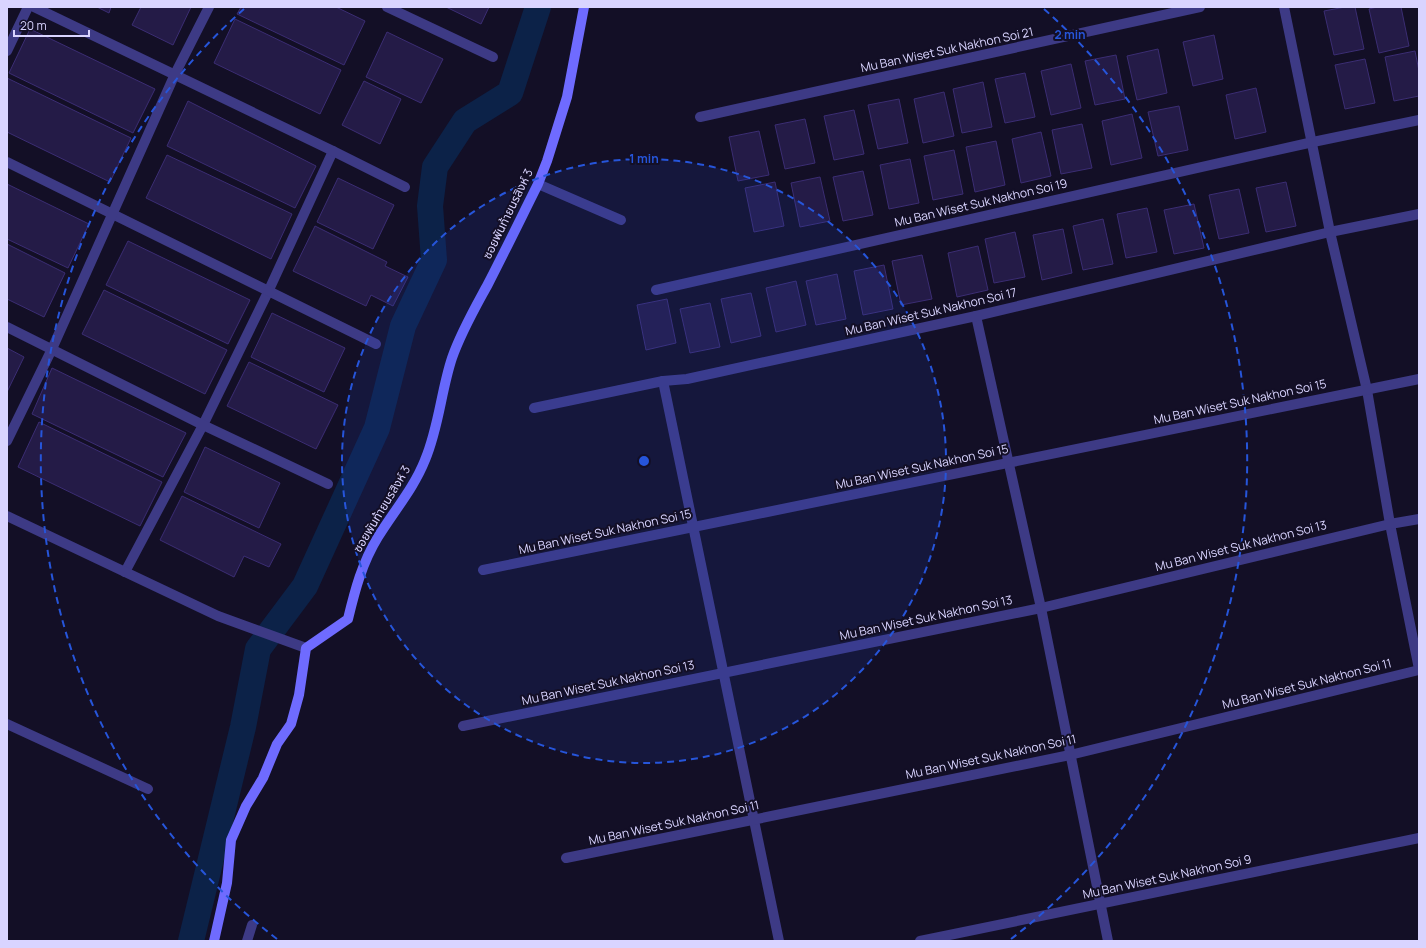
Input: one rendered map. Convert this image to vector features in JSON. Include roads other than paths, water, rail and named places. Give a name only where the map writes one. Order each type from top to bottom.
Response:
[{"type":"street","points":[[7,51],[28,7]]},
{"type":"street","points":[[34,7],[333,150],[405,187]]},
{"type":"street","points":[[7,441],[52,349],[175,74],[209,7]]},
{"type":"street","points":[[387,7],[493,57]]},
{"type":"street","name":"ซอยพันท้ายนรสิงห์ 3","points":[[306,648],[348,619],[358,579],[369,554],[377,538],[412,487],[426,460],[452,357],[465,328],[538,184],[552,147],[567,97],[584,7]]},
{"type":"street","name":"Mu Ban Wiset Suk Nakhon Soi 21","points":[[700,118],[1200,7]]},
{"type":"street","points":[[1284,7],[1313,142],[1330,232],[1367,390],[1390,524],[1419,670]]},
{"type":"street","name":"Mu Ban Wiset Suk Nakhon Soi 19","points":[[656,290],[1313,142],[1419,120]]},
{"type":"street","points":[[125,572],[203,425],[268,292],[333,150]]},
{"type":"street","points":[[7,162],[376,344]]},
{"type":"street","points":[[538,184],[621,220]]},
{"type":"street","name":"Mu Ban Wiset Suk Nakhon Soi 17","points":[[534,408],[663,381],[687,379],[976,316],[1330,232],[1419,214]]},
{"type":"street","points":[[976,316],[1041,608],[1108,941]]},
{"type":"street","points":[[7,327],[203,425],[328,484]]},
{"type":"street","name":"Mu Ban Wiset Suk Nakhon Soi 15","points":[[483,570],[1419,379]]},
{"type":"street","points":[[663,381],[779,941]]},
{"type":"street","points":[[7,516],[218,616],[306,648],[299,695],[291,724],[277,744],[263,778],[246,806],[231,840],[227,883],[214,941]]},
{"type":"street","name":"Mu Ban Wiset Suk Nakhon Soi 13","points":[[463,726],[1041,608],[1390,524],[1419,519]]},
{"type":"street","name":"Mu Ban Wiset Suk Nakhon Soi 11","points":[[566,858],[1070,755],[1419,670]]},
{"type":"street","points":[[7,724],[148,789]]},
{"type":"street","name":"Mu Ban Wiset Suk Nakhon Soi 9","points":[[920,941],[1419,838]]},
{"type":"street","points":[[247,941],[252,925]]},
{"type":"waterway","points":[[191,941],[243,727],[258,649],[305,586],[377,428],[403,326],[434,260],[430,206],[435,167],[465,121],[510,93],[538,7]]}]
